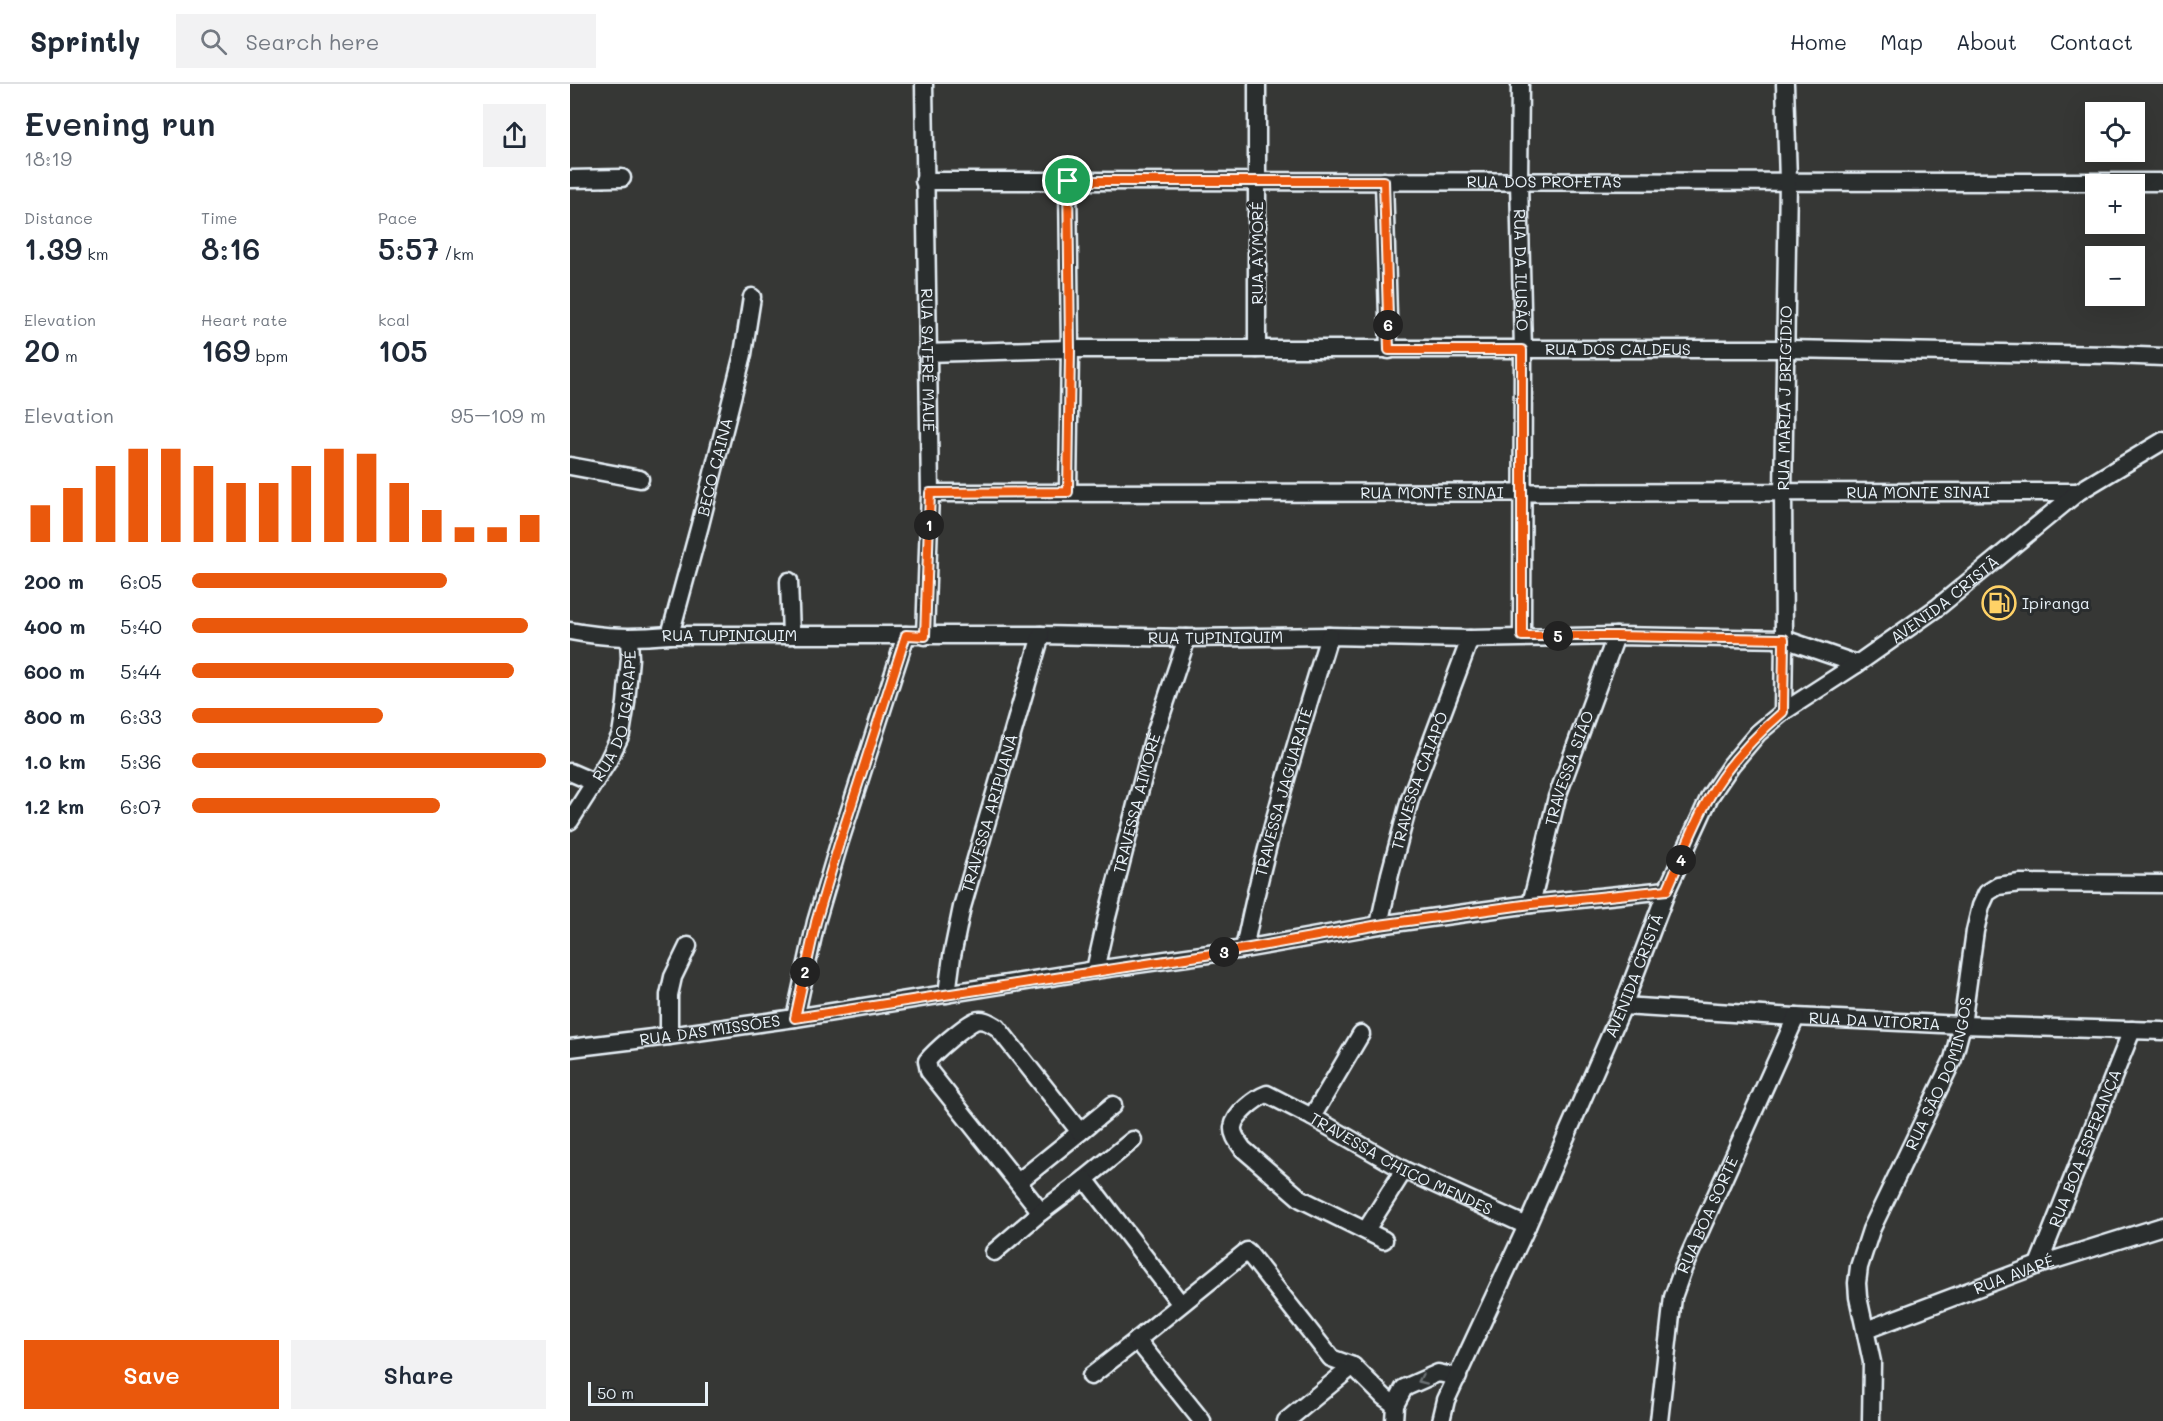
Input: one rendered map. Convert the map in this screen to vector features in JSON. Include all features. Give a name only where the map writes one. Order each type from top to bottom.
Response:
[{"type":"street","name":"RUA SATERÊ MAUÉ","points":[[924,84],[926,353],[930,493],[925,636]]},
{"type":"street","name":"RUA AYMORÉ","points":[[1257,84],[1257,349]]},
{"type":"street","name":"RUA DA ILUSÃO","points":[[1520,84],[1522,636]]},
{"type":"street","name":"RUA MARIA J BRIGÍDIO","points":[[1783,712],[1783,493],[1788,182],[1785,84]]},
{"type":"street","points":[[570,178],[622,178]]},
{"type":"street","name":"RUA DOS PROFETAS","points":[[924,181],[2163,182]]},
{"type":"street","points":[[1068,181],[1070,349],[1068,492]]},
{"type":"street","points":[[1384,181],[1389,350]]},
{"type":"street","name":"BECO CAINÃ","points":[[670,635],[743,354],[752,297]]},
{"type":"street","name":"RUA DOS CALDEUS","points":[[926,353],[1070,349],[1786,349],[2163,357]]},
{"type":"street","name":"AVENIDA CRISTÃ","points":[[1441,1421],[1446,1400],[1527,1226],[1623,1006],[1667,890],[1710,796],[1731,765],[1758,733],[1783,712],[1938,607],[2078,492],[2163,441]]},
{"type":"street","points":[[570,466],[640,479]]},
{"type":"street","name":"RUA MONTE SINAI","points":[[930,493],[2078,492]]},
{"type":"street","points":[[789,581],[791,635]]},
{"type":"street","name":"RUA TUPINIQUIM","points":[[570,631],[603,637],[629,638],[670,635],[1041,634],[1187,638],[1329,636],[1470,639],[1522,636],[1616,636],[1784,639],[1857,664]]},
{"type":"street","name":"TRAVESSA ARIPUANÃ","points":[[947,994],[962,907],[1041,634]]},
{"type":"street","points":[[795,1018],[816,922],[906,635]]},
{"type":"street","name":"TRAVESSA JAGUARATÉ","points":[[1244,949],[1252,905],[1282,789],[1329,636]]},
{"type":"street","name":"TRAVESSA SIÃO","points":[[1531,904],[1557,797],[1616,636]]},
{"type":"street","name":"RUA DO IGARAPÉ","points":[[570,821],[608,761],[621,734],[630,669],[629,638]]},
{"type":"street","name":"TRAVESSA AIMORÉ","points":[[1095,970],[1152,742],[1187,638]]},
{"type":"street","name":"TRAVESSA CAIAPÓ","points":[[1379,925],[1410,799],[1470,639]]},
{"type":"street","points":[[570,772],[593,782]]},
{"type":"street","name":"RUA SÃO DOMINGOS","points":[[1871,1421],[1872,1362],[1858,1298],[1859,1267],[1871,1230],[1947,1075],[1959,1041],[1975,931],[1981,906],[1987,893],[1998,886],[2020,883],[2163,884]]},
{"type":"street","name":"RUA DAS MISSÕES","points":[[570,1048],[795,1018],[1095,970],[1244,949],[1379,925],[1531,904],[1667,890]]},
{"type":"street","points":[[669,1036],[669,995],[673,977],[688,946]]},
{"type":"street","name":"RUA DA VITÓRIA","points":[[1623,1006],[1962,1025],[2163,1031]]},
{"type":"street","name":"RUA BOA SORTE","points":[[1659,1421],[1673,1298],[1688,1259],[1796,1017]]},
{"type":"street","points":[[1041,1212],[929,1071],[927,1061],[975,1021],[986,1020],[997,1027],[1080,1132]]},
{"type":"street","name":"RUA BOA ESPERANÇA","points":[[2038,1265],[2132,1030]]},
{"type":"street","points":[[1312,1117],[1361,1034]]},
{"type":"street","name":"TRAVESSA CHICO MENDES","points":[[1366,1230],[1301,1199],[1243,1149],[1236,1138],[1233,1127],[1238,1118],[1259,1097],[1267,1094],[1278,1099],[1404,1170],[1527,1226]]},
{"type":"street","points":[[1018,1182],[1113,1105]]},
{"type":"street","points":[[994,1252],[1133,1140]]},
{"type":"street","points":[[1384,1240],[1366,1230],[1404,1170]]},
{"type":"street","points":[[1085,1179],[1180,1304]]},
{"type":"street","name":"RUA AVARÉ","points":[[1866,1330],[2038,1265],[2163,1226]]},
{"type":"street","points":[[1090,1376],[1248,1251],[1331,1358],[1353,1366],[1384,1397],[1394,1413]]},
{"type":"street","points":[[1137,1340],[1202,1421]]},
{"type":"street","points":[[1286,1421],[1353,1366]]},
{"type":"street","points":[[1394,1413],[1404,1388],[1438,1373],[1458,1377]]},
{"type":"place","name":"Ipiranga","points":[[1999,603]]},
{"type":"route","points":[[1068,181],[1384,181],[1389,350],[1522,350],[1522,636],[1784,639],[1783,712],[1758,733],[1731,765],[1710,796],[1667,890],[1531,904],[1379,925],[1244,949],[1095,970],[795,1018],[816,922],[906,635],[925,636],[930,493],[1068,492],[1070,349],[1068,181]]}]
